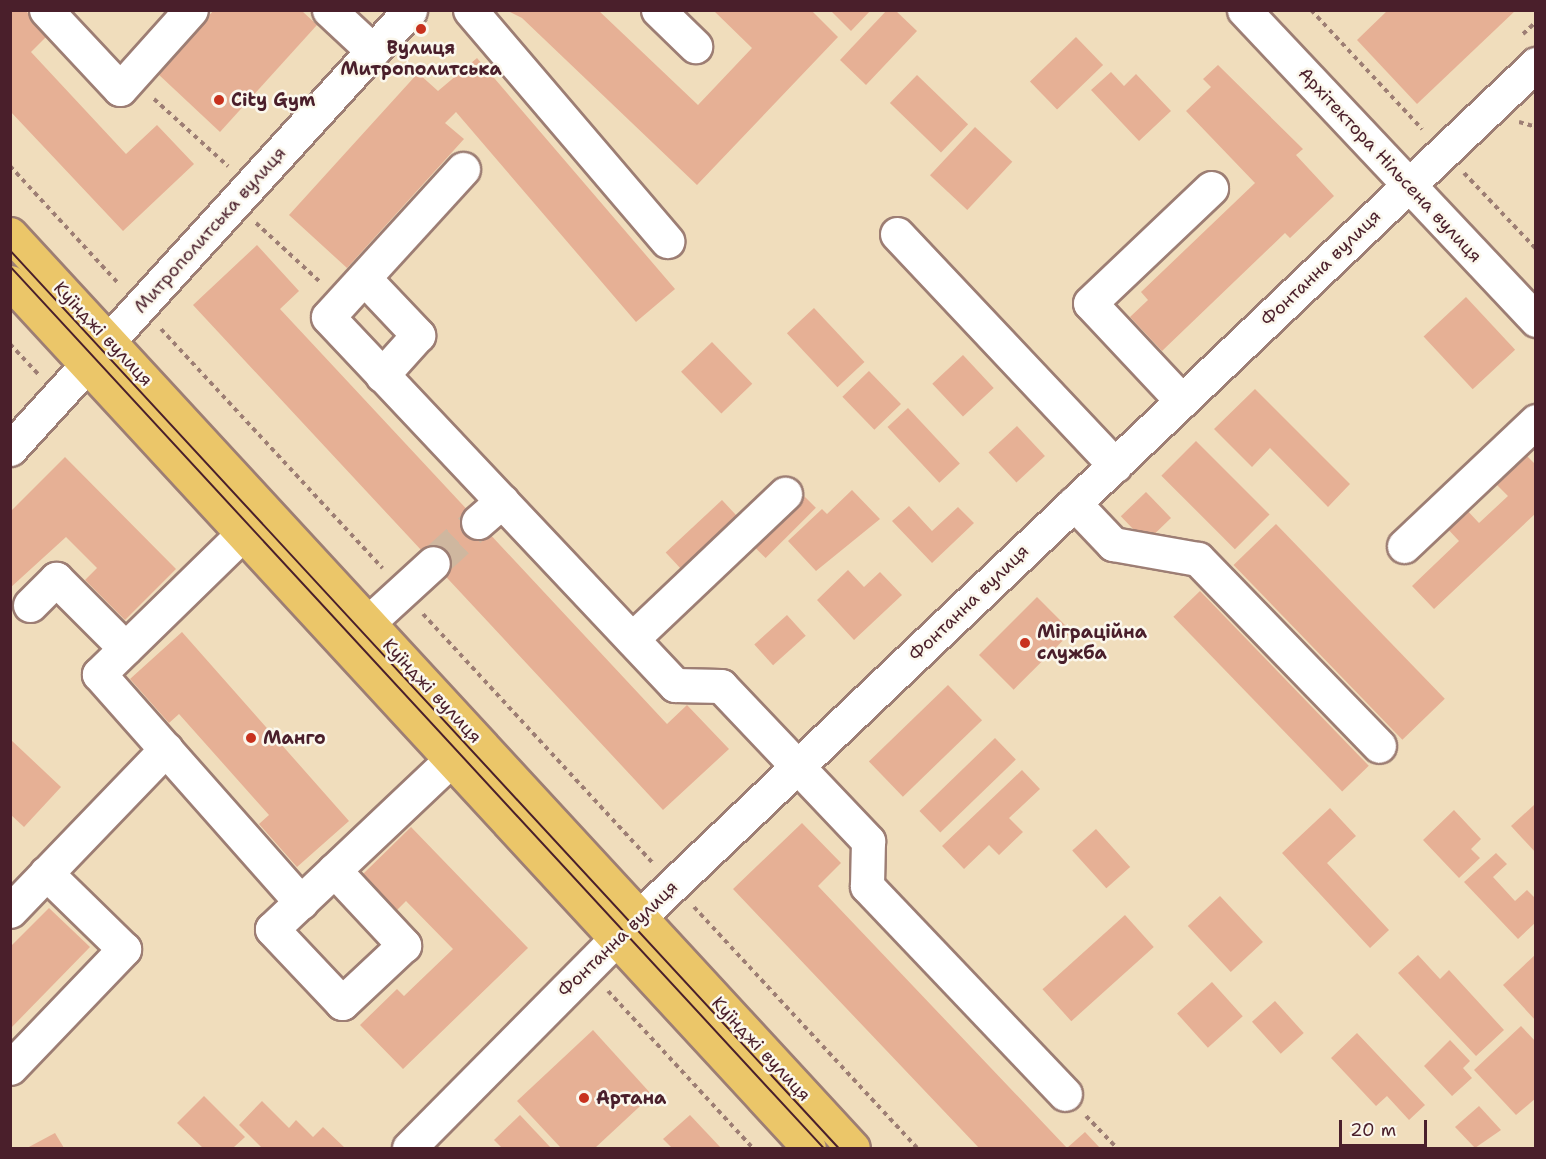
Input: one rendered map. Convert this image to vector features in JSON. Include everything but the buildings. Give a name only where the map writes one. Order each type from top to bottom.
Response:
[{"type":"main road","name":"Куїнджі вулиця","points":[[10,234],[853,1149]]},
{"type":"main road","name":"Куїнджі вулиця","points":[[10,282],[809,1149]]},
{"type":"street","points":[[46,10],[120,89],[191,10]]},
{"type":"street","points":[[329,10],[373,51]]},
{"type":"street","name":"Митрополитська вулиця","points":[[10,449],[410,10]]},
{"type":"street","points":[[470,10],[667,241]]},
{"type":"street","points":[[658,10],[695,46]]},
{"type":"street","name":"Архітектора Нільсена вулиця","points":[[1244,10],[1536,320]]},
{"type":"street","name":"Фонтанна вулиця","points":[[409,1149],[616,939],[1536,64]]},
{"type":"street","points":[[463,169],[328,317],[382,375],[490,512],[632,639],[675,685],[721,686],[798,766],[868,841],[867,886],[1065,1094]]},
{"type":"street","points":[[1182,401],[1090,303],[1211,188]]},
{"type":"street","points":[[897,234],[1115,465]]},
{"type":"street","points":[[364,278],[418,335],[382,375]]},
{"type":"street","points":[[1404,546],[1536,421]]},
{"type":"street","points":[[632,639],[785,494]]},
{"type":"street","points":[[1074,503],[1113,544],[1198,559],[1379,746]]},
{"type":"street","points":[[266,511],[99,674],[301,902]]},
{"type":"street","points":[[344,644],[434,563]]},
{"type":"street","points":[[30,605],[56,579],[125,648]]},
{"type":"street","points":[[334,870],[404,945],[342,1003],[272,928],[474,737]]},
{"type":"street","points":[[10,911],[166,749]]},
{"type":"street","points":[[10,1068],[124,949],[46,873]]},
{"type":"path","points":[[130,77],[231,169]]},
{"type":"path","points":[[1518,122],[1536,127]]},
{"type":"path","points":[[10,166],[123,288]]},
{"type":"path","points":[[254,221],[342,302]]},
{"type":"path","points":[[10,344],[41,377]]},
{"type":"path","points":[[693,905],[917,1149]]},
{"type":"path","points":[[606,989],[753,1149]]},
{"type":"path","points":[[1065,1094],[1117,1149]]},
{"type":"tunnel","points":[[433,563],[478,522]]},
{"type":"tram line","points":[[10,250],[839,1148]]},
{"type":"tram line","points":[[10,266],[824,1148]]},
{"type":"place","name":"Вулиця Митрополитська","points":[[421,29]]},
{"type":"place","name":"City Gym","points":[[219,100]]},
{"type":"place","name":"Міграційна служба","points":[[1025,643]]},
{"type":"place","name":"Манго","points":[[251,738]]},
{"type":"place","name":"Артана","points":[[584,1098]]}]
